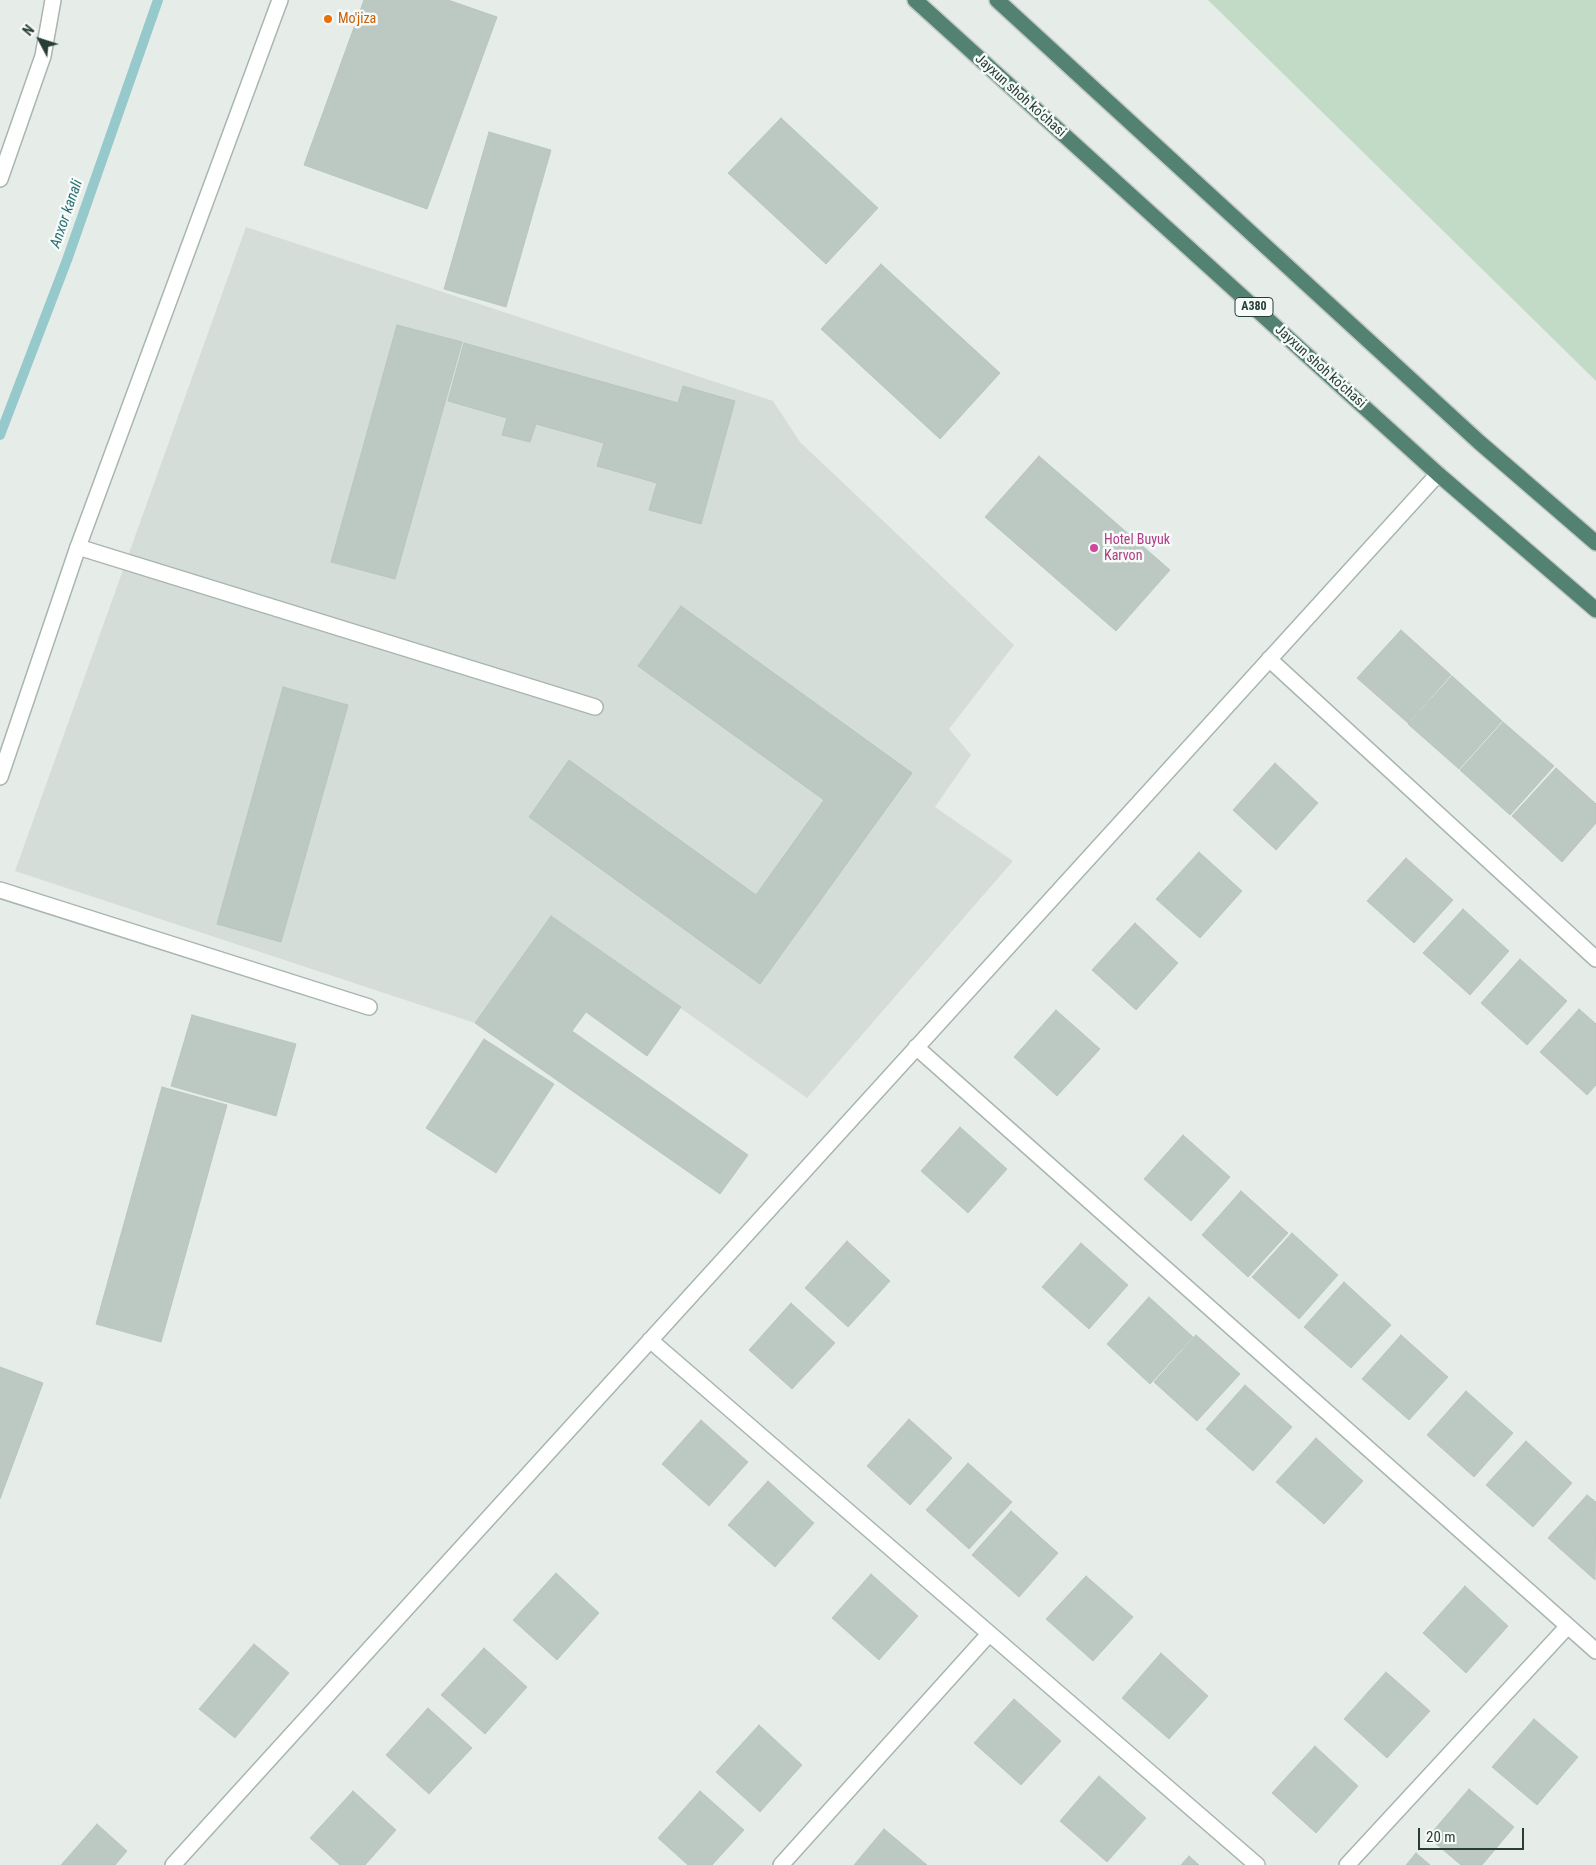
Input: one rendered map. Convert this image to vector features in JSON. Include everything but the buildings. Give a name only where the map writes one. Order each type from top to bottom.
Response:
[{"type":"highway","name":"Jayxun shoh ko'chasi","points":[[915,0],[1438,474],[1596,610]]},
{"type":"highway","points":[[997,0],[1479,442],[1596,543]]},
{"type":"street","points":[[0,179],[43,56],[53,0]]},
{"type":"street","points":[[0,777],[78,547],[280,0]]},
{"type":"street","points":[[172,1865],[1438,474]]},
{"type":"street","points":[[78,547],[595,707]]},
{"type":"street","points":[[1269,659],[1596,959]]},
{"type":"street","points":[[0,890],[369,1008]]},
{"type":"street","points":[[916,1047],[1596,1651]]},
{"type":"street","points":[[650,1340],[1257,1865]]},
{"type":"street","points":[[1347,1865],[1567,1626]]},
{"type":"street","points":[[781,1865],[989,1634]]},
{"type":"shaded area","points":[[246,227],[773,401],[800,442],[1014,645],[949,729],[971,755],[935,807],[1013,861],[807,1098],[551,916],[475,1023],[15,871]]},
{"type":"green space","points":[[1208,0],[1596,0],[1596,381]]},
{"type":"waterway","name":"Anxor kanali","points":[[0,435],[67,260],[158,0]]},
{"type":"place","name":"Mo'jiza","points":[[328,19]]},
{"type":"place","name":"Hotel Buyuk Karvon","points":[[1094,548]]}]
